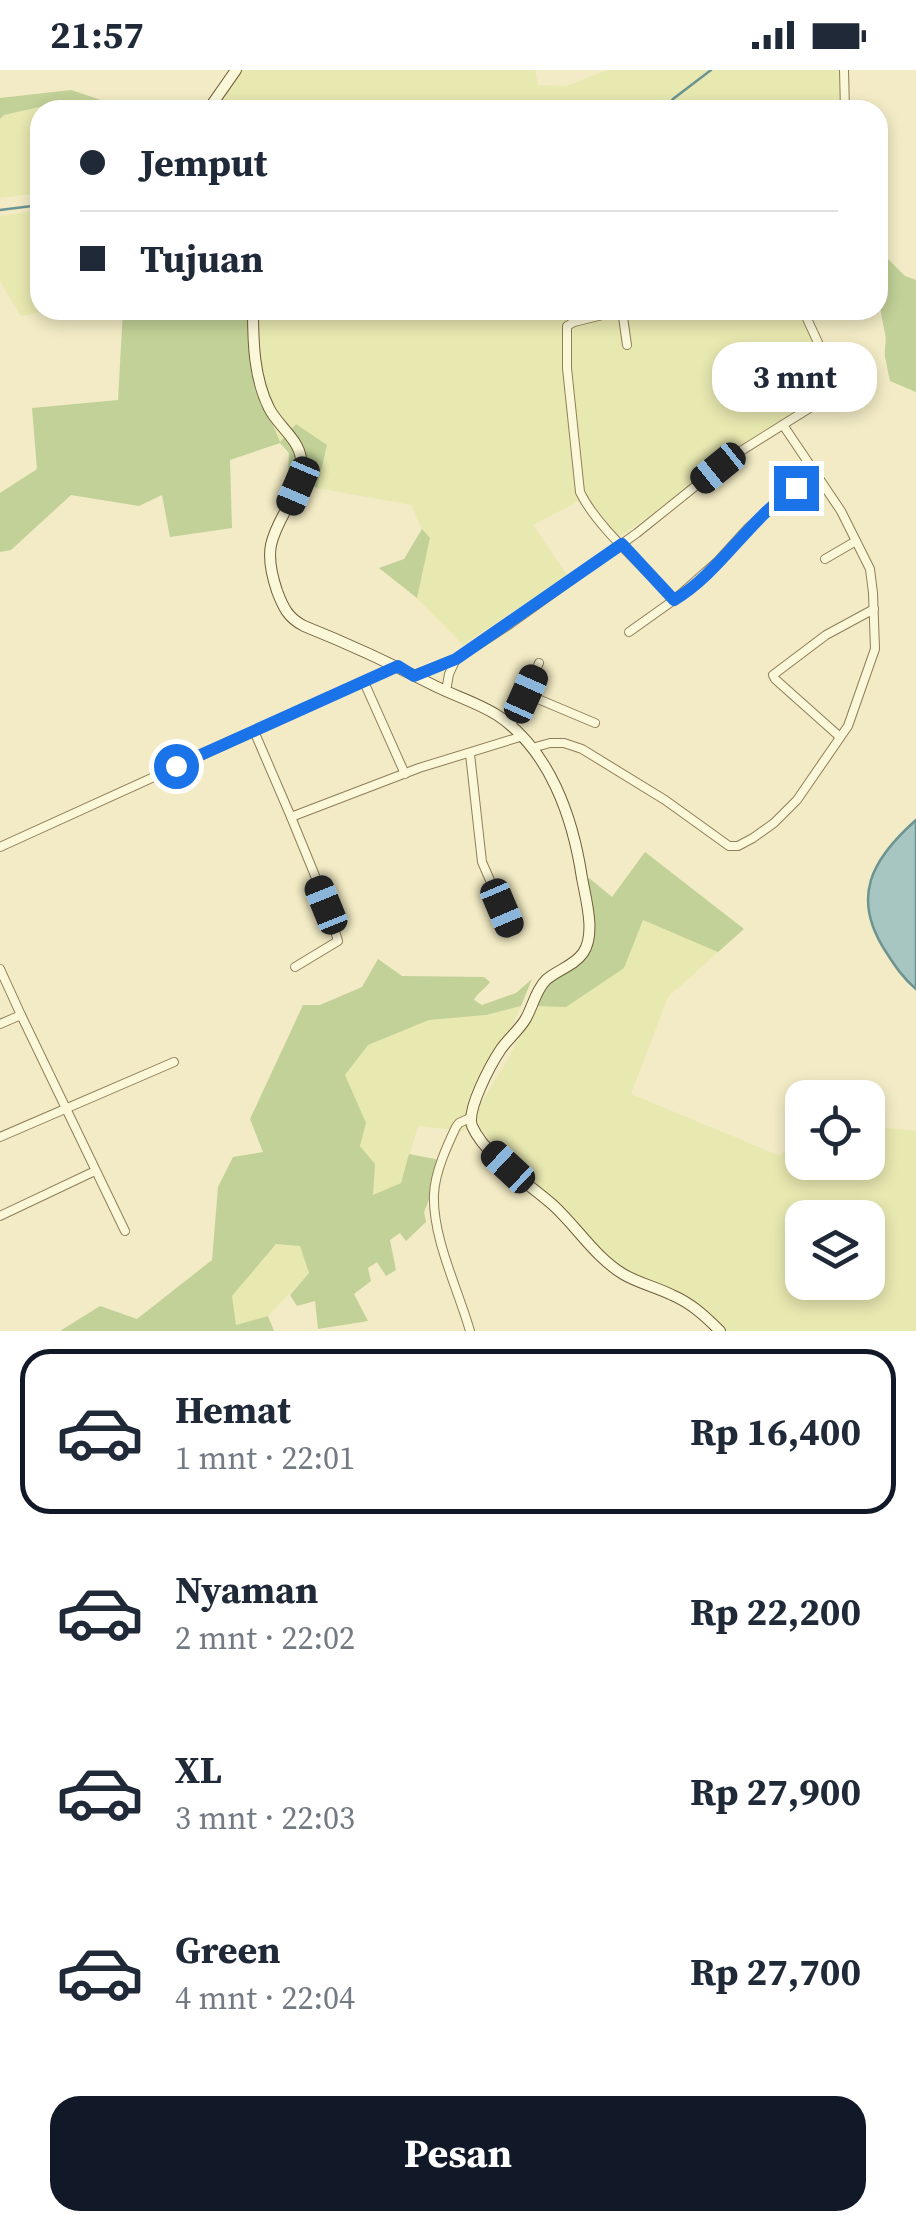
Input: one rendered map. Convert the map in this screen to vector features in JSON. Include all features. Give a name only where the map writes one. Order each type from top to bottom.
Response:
[{"type":"main road","points":[[215,100],[236,70]]},
{"type":"main road","points":[[253,320],[262,392],[274,418],[296,445],[301,460],[298,486],[270,546],[271,569],[281,602],[294,620],[495,714],[532,748],[562,798],[567,814],[581,872],[587,939],[578,958],[540,988],[524,1023],[502,1048],[472,1108],[472,1125],[486,1146],[572,1223],[613,1267],[686,1302],[720,1331]]},
{"type":"street","points":[[844,70],[845,100]]},
{"type":"street","points":[[583,320],[568,324],[566,354],[580,492],[674,600]]},
{"type":"street","points":[[623,320],[627,345]]},
{"type":"street","points":[[414,676],[456,659],[622,544],[733,456],[816,404],[843,378],[821,349],[808,320]]},
{"type":"street","points":[[532,748],[556,742],[582,749],[733,847],[753,838],[789,809],[808,785],[852,717],[873,659],[872,576],[840,511],[783,425]]},
{"type":"street","points":[[629,632],[710,570],[747,529],[814,474]]},
{"type":"street","points":[[825,560],[856,540]]},
{"type":"street","points":[[840,737],[773,675],[826,635],[874,609]]},
{"type":"street","points":[[446,692],[456,659]]},
{"type":"street","points":[[511,726],[540,663]]},
{"type":"street","points":[[0,847],[398,666]]},
{"type":"street","points":[[364,682],[404,774]]},
{"type":"street","points":[[526,694],[595,722]]},
{"type":"street","points":[[254,731],[338,941],[294,967]]},
{"type":"street","points":[[291,816],[522,736]]},
{"type":"street","points":[[470,754],[482,862],[511,928]]},
{"type":"street","points":[[0,969],[124,1231]]},
{"type":"street","points":[[0,1024],[21,1016]]},
{"type":"street","points":[[0,1137],[174,1062]]},
{"type":"street","points":[[470,1118],[456,1127],[434,1190],[442,1248],[470,1331]]},
{"type":"street","points":[[0,1216],[95,1171]]},
{"type":"green space","points":[[234,70],[535,70],[538,85],[567,86],[607,70],[843,70],[843,100],[214,100]]},
{"type":"green space","points":[[71,90],[101,100],[30,100],[30,109],[0,119],[0,98]]},
{"type":"green space","points":[[30,109],[30,194],[0,198],[0,119]]},
{"type":"green space","points":[[30,212],[30,314],[21,316],[0,281],[0,216]]},
{"type":"green space","points":[[888,259],[905,276],[916,280],[916,392],[890,381],[883,320],[888,320]]},
{"type":"green space","points":[[122,320],[254,320],[257,386],[280,442],[296,424],[327,445],[317,488],[288,476],[289,453],[280,443],[230,460],[232,528],[170,537],[162,495],[139,506],[71,495],[11,550],[0,552],[0,493],[37,469],[32,408],[118,400]]},
{"type":"green space","points":[[254,320],[583,320],[565,325],[582,499],[533,525],[567,575],[463,645],[417,598],[430,538],[411,505],[317,488],[327,445],[281,443],[257,386]]},
{"type":"green space","points":[[591,320],[806,320],[835,378],[808,404],[726,455],[668,503],[616,537],[582,489],[568,365],[568,326]]},
{"type":"green space","points":[[422,529],[430,538],[417,598],[379,568],[404,559]]},
{"type":"green space","points":[[645,852],[744,929],[718,952],[643,920],[624,968],[566,1007],[534,1006],[553,979],[566,972],[588,940],[579,881],[589,878],[612,897]]},
{"type":"green space","points":[[642,919],[718,952],[668,997],[631,1094],[780,1156],[785,1151],[785,1180],[885,1180],[885,1128],[916,1131],[916,1331],[718,1331],[708,1319],[629,1276],[520,1174],[480,1128],[476,1111],[510,1056],[534,1006]]},
{"type":"green space","points":[[378,959],[402,976],[484,977],[490,982],[474,1000],[482,1005],[516,993],[532,979],[521,1006],[486,1015],[429,1020],[368,1045],[345,1075],[366,1123],[360,1146],[375,1164],[373,1195],[401,1183],[409,1154],[445,1161],[424,1212],[426,1222],[406,1241],[400,1233],[390,1240],[396,1270],[386,1276],[377,1262],[368,1268],[371,1281],[354,1294],[368,1321],[318,1329],[315,1301],[297,1306],[290,1295],[309,1273],[300,1246],[276,1244],[232,1296],[236,1325],[268,1316],[274,1331],[60,1331],[100,1306],[137,1319],[212,1260],[218,1187],[233,1157],[263,1152],[250,1119],[303,1005],[320,1005],[362,987]]},
{"type":"green space","points":[[521,1006],[464,1131],[418,1126],[401,1183],[373,1196],[344,1076],[368,1045],[429,1020],[486,1015]]},
{"type":"green space","points":[[276,1244],[300,1246],[309,1273],[268,1316],[235,1326],[232,1295]]},
{"type":"water","points":[[916,820],[916,989],[896,967],[875,932],[868,896],[878,864]]},
{"type":"waterway","points":[[672,100],[711,70]]},
{"type":"waterway","points":[[0,210],[30,206]]},
{"type":"route","points":[[176,766],[398,666],[414,676],[456,659],[622,544],[674,600],[796,488]]}]
